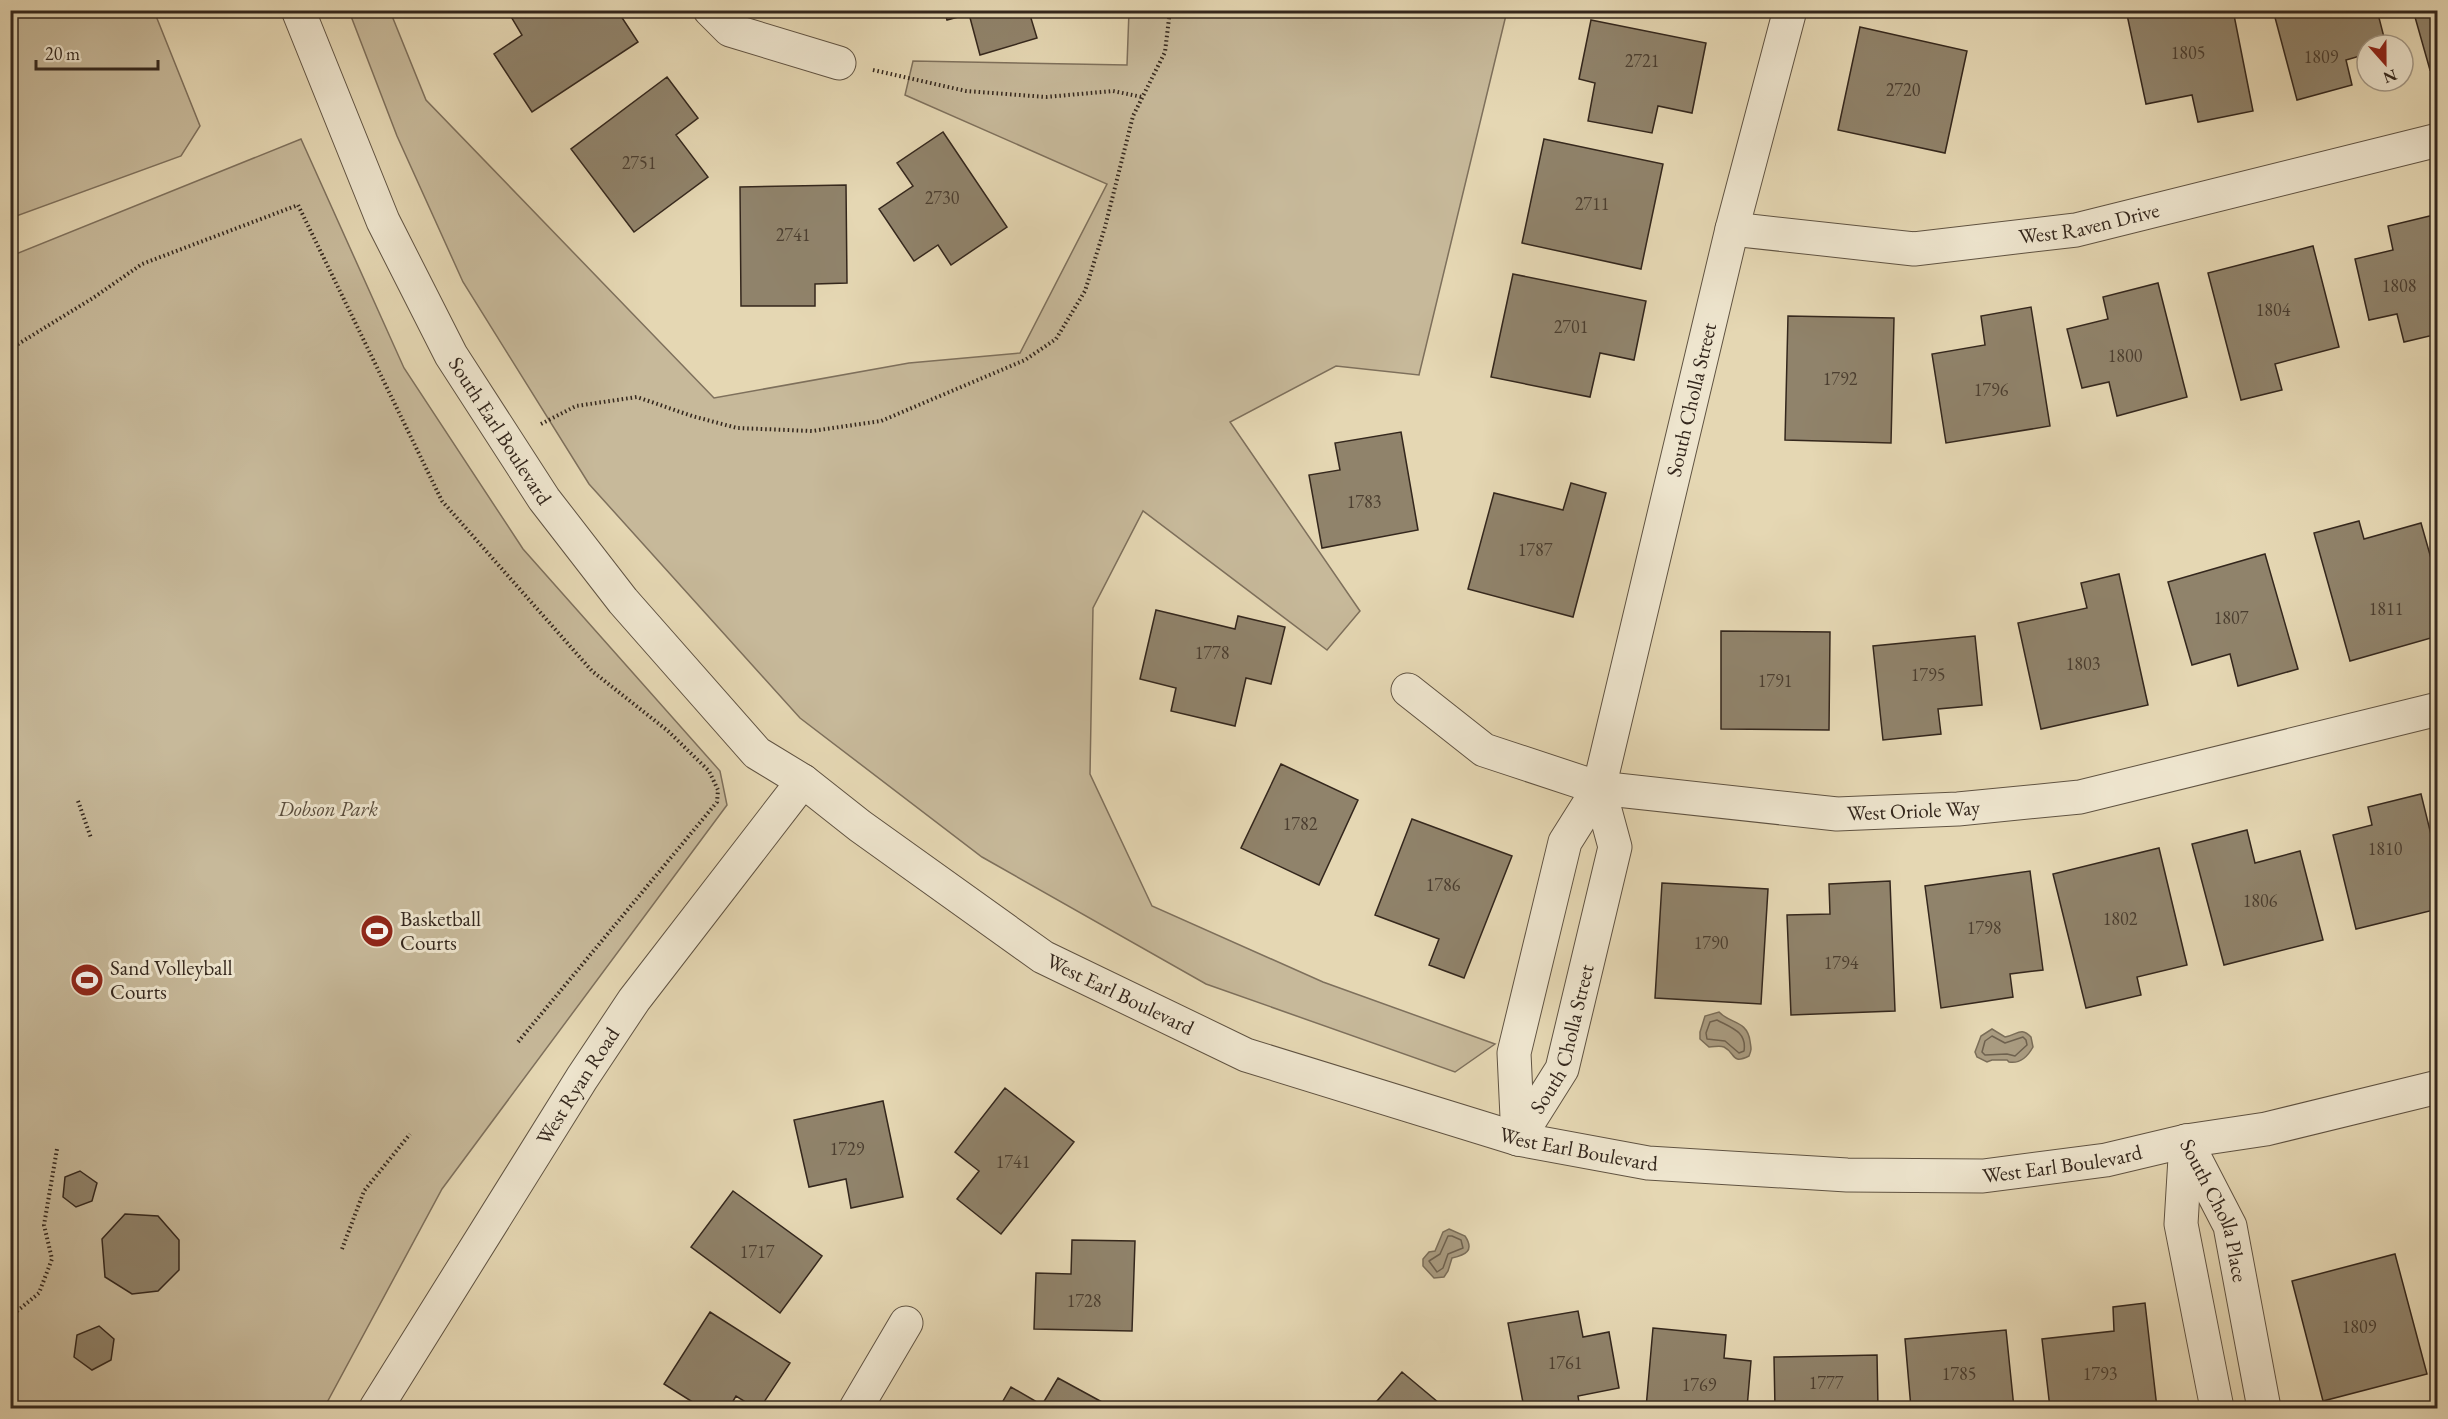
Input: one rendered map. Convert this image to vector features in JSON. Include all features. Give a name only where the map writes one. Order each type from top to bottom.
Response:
[{"type":"street","name":"South Earl Boulevard","points":[[298,10],[383,221],[451,355],[506,442],[544,499],[623,601],[756,753],[803,781]]},
{"type":"street","points":[[710,10],[730,30],[839,63]]},
{"type":"street","name":"South Cholla Street","points":[[1518,1139],[1514,1053],[1565,842],[1599,788],[1732,229],[1790,10]]},
{"type":"street","name":"West Raven Drive","points":[[1732,229],[1914,249],[2076,230],[2438,140]]},
{"type":"street","name":"West Oriole Way","points":[[1408,690],[1484,750],[1599,788],[1837,814],[1958,810],[2080,796],[2438,709]]},
{"type":"street","name":"West Earl Boulevard","points":[[803,781],[860,826],[1043,957],[1246,1055],[1518,1139],[1648,1163],[1847,1175],[1983,1176],[2106,1160],[2186,1141],[2266,1129],[2438,1087]]},
{"type":"street","name":"West Ryan Road","points":[[376,1408],[576,1088],[634,1000],[803,781]]},
{"type":"street","name":"South Cholla Street","points":[[1518,1139],[1562,1069],[1615,847],[1599,788]]},
{"type":"street","name":"South Cholla Place","points":[[2186,1141],[2181,1224],[2217,1408]]},
{"type":"street","name":"South Cholla Place","points":[[2186,1141],[2230,1226],[2264,1408]]},
{"type":"street","points":[[856,1408],[906,1323]]},
{"type":"path","points":[[506,442],[576,405],[637,397],[692,416],[737,428],[812,431],[881,421],[1025,360],[1056,339],[1085,291],[1105,227],[1133,116],[1165,51],[1170,10]]},
{"type":"path","points":[[839,63],[966,91],[1046,97],[1113,92],[1142,97]]},
{"type":"path","points":[[10,349],[93,298],[142,264],[298,205],[442,501],[592,671],[668,731],[709,771],[718,790],[717,802],[518,1042]]},
{"type":"path","points":[[78,801],[91,838]]},
{"type":"path","points":[[342,1249],[364,1191],[410,1134]]},
{"type":"path","points":[[10,1317],[39,1293],[52,1259],[44,1225],[57,1149]]},
{"type":"green space","points":[[11,10],[154,11],[200,126],[181,156],[11,218]]},
{"type":"green space","points":[[349,11],[390,11],[426,100],[714,398],[909,363],[1020,353],[1107,184],[905,95],[913,61],[1127,65],[1129,11],[1507,11],[1419,375],[1336,366],[1230,422],[1360,611],[1327,650],[1143,511],[1093,608],[1090,774],[1152,906],[1323,982],[1495,1044],[1455,1072],[1206,984],[982,857],[800,718],[589,484],[463,282],[397,136]]},
{"type":"green space","name":"Dobson Park","points":[[301,139],[404,368],[523,549],[720,771],[727,805],[442,1189],[324,1408],[11,1408],[11,256]]},
{"type":"water","points":[[1719,1012],[1745,1029],[1751,1047],[1749,1056],[1736,1059],[1728,1049],[1719,1046],[1709,1047],[1700,1039],[1705,1016]]},
{"type":"water","points":[[1992,1029],[2005,1037],[2024,1032],[2031,1037],[2033,1047],[2017,1062],[1992,1060],[1987,1062],[1977,1057],[1975,1052],[1981,1036]]},
{"type":"water","points":[[1449,1229],[1465,1236],[1469,1249],[1464,1254],[1452,1258],[1444,1277],[1434,1278],[1423,1266],[1423,1259],[1429,1252],[1435,1251],[1443,1232]]},
{"type":"building","points":[[507,10],[617,10],[638,42],[532,112],[494,54],[522,35]]},
{"type":"building","points":[[944,10],[1044,10],[1030,15],[1037,38],[980,55],[969,14],[947,20]]},
{"type":"building","points":[[2126,10],[2233,10],[2253,111],[2198,122],[2192,95],[2146,104]]},
{"type":"building","points":[[2273,10],[2377,10],[2383,33],[2355,33],[2355,57],[2346,60],[2352,85],[2297,100]]},
{"type":"building","points":[[2413,10],[2438,10],[2438,68],[2430,70]]},
{"type":"building","points":[[1591,20],[1706,43],[1692,113],[1658,106],[1652,133],[1588,121],[1595,83],[1579,79]]},
{"type":"building","points":[[1860,27],[1967,51],[1945,153],[1838,130]]},
{"type":"building","points":[[667,77],[698,118],[676,135],[708,177],[634,232],[571,149]]},
{"type":"building","points":[[943,132],[1007,227],[951,265],[938,245],[914,261],[879,209],[913,186],[897,163]]},
{"type":"building","points":[[1544,139],[1663,164],[1641,269],[1522,243]]},
{"type":"building","points":[[846,185],[847,283],[815,284],[815,306],[741,306],[740,187]]},
{"type":"building","points":[[2438,214],[2438,334],[2404,342],[2397,314],[2369,320],[2355,259],[2393,250],[2388,226]]},
{"type":"building","points":[[2313,246],[2339,347],[2275,364],[2282,390],[2241,400],[2208,273]]},
{"type":"building","points":[[1513,274],[1646,301],[1634,360],[1600,353],[1590,397],[1491,377]]},
{"type":"building","points":[[2158,283],[2187,397],[2117,416],[2109,382],[2082,388],[2067,329],[2108,319],[2103,297]]},
{"type":"building","points":[[2031,307],[2050,426],[1946,443],[1932,354],[1985,345],[1981,316]]},
{"type":"building","points":[[1788,316],[1894,318],[1891,443],[1785,440]]},
{"type":"building","points":[[1401,432],[1418,530],[1322,548],[1309,475],[1340,470],[1335,443]]},
{"type":"building","points":[[1571,483],[1606,493],[1573,617],[1468,589],[1494,493],[1563,510]]},
{"type":"building","points":[[2359,521],[2364,539],[2421,523],[2438,583],[2438,636],[2350,661],[2314,533]]},
{"type":"building","points":[[2265,554],[2298,669],[2238,686],[2230,654],[2192,665],[2168,582]]},
{"type":"building","points":[[2119,574],[2148,705],[2041,729],[2018,623],[2087,608],[2081,583]]},
{"type":"building","points":[[1156,610],[1235,629],[1238,616],[1285,627],[1271,684],[1246,678],[1235,726],[1171,711],[1176,688],[1140,679]]},
{"type":"building","points":[[1721,631],[1830,632],[1829,730],[1721,729]]},
{"type":"building","points":[[1975,636],[1982,705],[1938,709],[1941,734],[1883,740],[1873,646]]},
{"type":"building","points":[[1281,764],[1358,800],[1319,885],[1241,848]]},
{"type":"building","points":[[2421,794],[2438,863],[2438,909],[2356,929],[2333,835],[2372,825],[2368,807]]},
{"type":"building","points":[[1412,819],[1512,856],[1464,978],[1429,965],[1439,939],[1375,915]]},
{"type":"building","points":[[2247,830],[2255,863],[2300,851],[2323,940],[2224,965],[2192,844]]},
{"type":"building","points":[[2159,848],[2187,965],[2137,977],[2141,995],[2086,1008],[2053,874]]},
{"type":"building","points":[[2030,871],[2043,970],[2010,974],[2013,997],[1941,1008],[1925,886]]},
{"type":"building","points":[[1890,881],[1895,1011],[1791,1015],[1787,915],[1830,914],[1829,884]]},
{"type":"building","points":[[1662,883],[1768,889],[1761,1004],[1655,998]]},
{"type":"building","points":[[1005,1088],[1074,1142],[1001,1234],[957,1199],[979,1171],[955,1152]]},
{"type":"building","points":[[883,1101],[903,1197],[851,1208],[846,1179],[809,1187],[794,1120]]},
{"type":"building","points":[[80,1171],[97,1183],[92,1201],[76,1207],[63,1197],[65,1177]]},
{"type":"building","points":[[733,1191],[822,1256],[780,1313],[691,1247]]},
{"type":"building","points":[[125,1214],[158,1216],[179,1240],[179,1270],[158,1291],[132,1294],[105,1277],[102,1239]]},
{"type":"building","points":[[1072,1240],[1135,1241],[1132,1331],[1034,1329],[1036,1273],[1071,1274]]},
{"type":"building","points":[[2438,1244],[2438,1276],[2431,1246]]},
{"type":"building","points":[[2395,1254],[2427,1374],[2323,1401],[2292,1281]]},
{"type":"building","points":[[2145,1303],[2157,1408],[2050,1408],[2042,1339],[2114,1331],[2113,1307]]},
{"type":"building","points":[[1578,1311],[1583,1337],[1609,1332],[1619,1388],[1578,1396],[1580,1408],[1524,1408],[1508,1323]]},
{"type":"building","points":[[710,1312],[790,1363],[760,1408],[755,1408],[736,1396],[729,1408],[702,1408],[664,1384]]},
{"type":"building","points":[[99,1326],[114,1339],[111,1360],[92,1370],[74,1357],[77,1335]]},
{"type":"building","points":[[1653,1328],[1726,1335],[1724,1358],[1751,1361],[1747,1408],[1646,1408]]},
{"type":"building","points":[[2006,1330],[2014,1408],[1911,1408],[1905,1339]]},
{"type":"building","points":[[1877,1355],[1878,1408],[1775,1408],[1774,1357]]},
{"type":"building","points":[[1402,1372],[1445,1408],[1371,1408]]},
{"type":"building","points":[[1058,1378],[1113,1408],[999,1408],[1011,1387],[1042,1405]]},
{"type":"place","name":"Basketball Courts","points":[[377,931]]},
{"type":"place","name":"Sand Volleyball Courts","points":[[87,980]]}]
